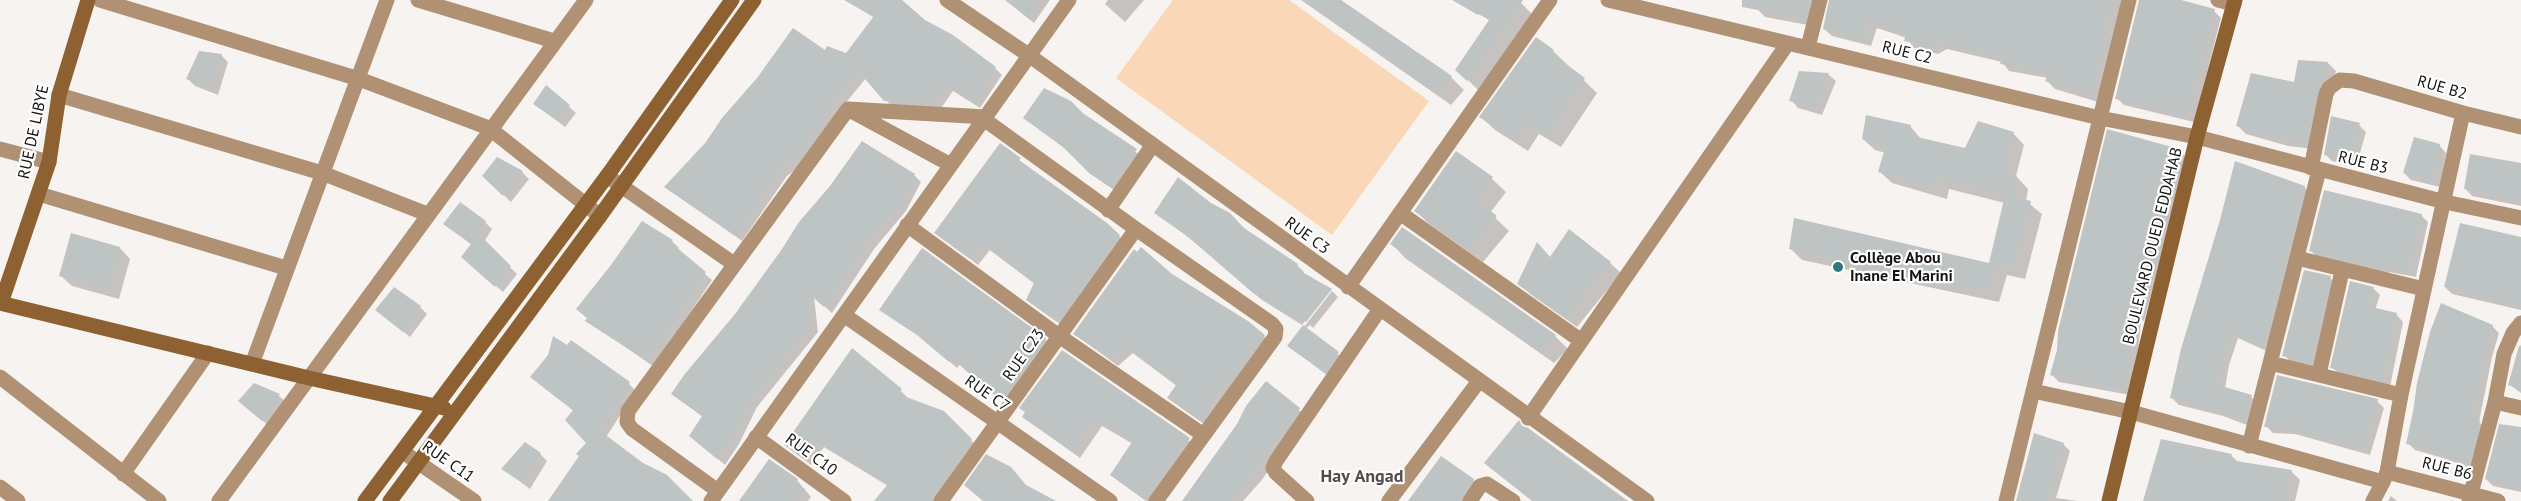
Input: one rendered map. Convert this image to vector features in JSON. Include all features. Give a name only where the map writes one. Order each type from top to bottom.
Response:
[{"type":"street","name":"RUE DE LIBYE","points":[[0,304],[49,162],[59,95],[87,0]]},
{"type":"street","points":[[100,0],[359,79],[489,128],[600,216]]},
{"type":"street","points":[[252,364],[387,0]]},
{"type":"street","points":[[418,0],[554,41]]},
{"type":"street","points":[[219,501],[489,128],[585,0]]},
{"type":"street","points":[[365,501],[585,205],[732,0]]},
{"type":"street","points":[[390,501],[622,187],[754,0]]},
{"type":"street","name":"RUE C3","points":[[947,0],[1030,56],[1528,418],[1647,501]]},
{"type":"street","points":[[848,109],[628,411],[627,422],[632,429],[714,496],[1069,0]]},
{"type":"street","points":[[1348,287],[1550,0]]},
{"type":"street","name":"RUE C2","points":[[1608,0],[2100,118],[2197,137]]},
{"type":"street","points":[[1808,47],[1820,0]]},
{"type":"street","points":[[2006,501],[2129,0]]},
{"type":"street","points":[[2217,0],[2235,2]]},
{"type":"street","name":"BOULEVARD OUED EDDAHAB","points":[[2109,501],[2197,137],[2235,2]]},
{"type":"street","points":[[1528,418],[1788,43]]},
{"type":"street","name":"RUE B2","points":[[2315,169],[2326,94],[2329,88],[2340,81],[2354,81],[2463,113],[2521,127]]},
{"type":"street","points":[[59,95],[321,173],[427,214]]},
{"type":"street","points":[[848,109],[986,118],[1108,210],[1276,329],[1275,337],[1202,434],[1156,501]]},
{"type":"street","points":[[848,109],[951,165]]},
{"type":"street","points":[[2373,501],[2385,477],[2463,113]]},
{"type":"street","name":"RUE B3","points":[[2197,137],[2445,202],[2521,218]]},
{"type":"street","points":[[1108,210],[1152,146]]},
{"type":"street","points":[[0,149],[49,162]]},
{"type":"street","points":[[2249,447],[2297,258],[2315,169]]},
{"type":"street","points":[[606,176],[734,264]]},
{"type":"street","points":[[39,195],[286,268]]},
{"type":"street","points":[[1400,213],[1580,340]]},
{"type":"street","points":[[907,225],[1059,336],[1202,434]]},
{"type":"street","name":"RUE C23","points":[[941,501],[1136,229]]},
{"type":"street","points":[[2297,258],[2342,271],[2424,289]]},
{"type":"street","points":[[2319,374],[2342,271]]},
{"type":"street","points":[[0,304],[309,378],[456,410]]},
{"type":"street","points":[[1307,501],[1273,468],[1380,309]]},
{"type":"street","name":"RUE C7","points":[[844,315],[1110,501]]},
{"type":"street","points":[[2471,497],[2506,348],[2512,333],[2521,323]]},
{"type":"street","points":[[123,474],[208,353]]},
{"type":"street","points":[[2270,363],[2401,395]]},
{"type":"street","points":[[0,377],[159,501]]},
{"type":"street","points":[[1389,501],[1479,381]]},
{"type":"street","name":"RUE B6","points":[[2033,391],[2131,412],[2249,447],[2471,497],[2498,501]]},
{"type":"street","points":[[2495,402],[2521,408]]},
{"type":"street","name":"RUE C10","points":[[756,437],[844,501]]},
{"type":"street","name":"RUE C11","points":[[403,452],[474,501]]},
{"type":"street","points":[[1470,501],[1480,486],[1487,484],[1513,501]]},
{"type":"street","points":[[0,486],[18,501]]},
{"type":"shaded area","points":[[1173,0],[1289,0],[1429,101],[1332,235],[1116,78]]},
{"type":"building","points":[[847,0],[902,0],[925,20],[953,35],[996,67],[973,102],[946,85],[931,104],[884,101],[859,72],[833,103],[804,150],[780,169],[752,213],[734,235],[664,187],[706,142],[722,118],[757,78],[793,28],[825,50],[827,46],[846,53],[874,16]]},
{"type":"building","points":[[1006,0],[1039,0],[1027,17]]},
{"type":"building","points":[[1304,0],[1341,0],[1452,76],[1437,93]]},
{"type":"building","points":[[1454,0],[1523,0],[1467,81],[1455,70],[1489,20]]},
{"type":"building","points":[[1742,0],[1810,0],[1805,19],[1742,7]]},
{"type":"building","points":[[1829,0],[2111,0],[2093,94],[2089,94],[2045,81],[2049,72],[2000,64],[2002,57],[1938,42],[1929,47],[1904,41],[1906,34],[1869,21],[1863,39],[1823,29]]},
{"type":"building","points":[[2139,0],[2181,0],[2215,9],[2187,116],[2115,99]]},
{"type":"building","points":[[1536,37],[1554,50],[1551,53],[1585,78],[1547,135],[1525,122],[1514,139],[1479,117]]},
{"type":"building","points":[[199,51],[222,54],[211,89],[186,79]]},
{"type":"building","points":[[2298,60],[2328,62],[2325,79],[2317,92],[2306,142],[2279,138],[2236,126],[2251,73],[2294,82]]},
{"type":"building","points":[[1799,71],[1829,73],[1815,109],[1789,101]]},
{"type":"building","points":[[546,85],[570,105],[558,121],[533,104]]},
{"type":"building","points":[[1044,88],[1071,101],[1084,114],[1137,149],[1110,187],[1089,173],[1063,147],[1023,118]]},
{"type":"building","points":[[1866,115],[1911,125],[1908,135],[1965,148],[1978,121],[2014,132],[2005,165],[2009,166],[2005,178],[2017,176],[2014,197],[2031,201],[2013,268],[1996,265],[1987,291],[1789,249],[1794,218],[1989,263],[2005,195],[1937,178],[1936,188],[1878,172],[1886,145],[1862,139]]},
{"type":"building","points":[[2331,116],[2360,123],[2350,160],[2324,155]]},
{"type":"building","points":[[2107,129],[2179,149],[2174,178],[2137,315],[2134,314],[2129,366],[2123,389],[2050,375],[2057,350],[2058,331]]},
{"type":"building","points":[[2414,137],[2440,144],[2434,181],[2403,173]]},
{"type":"building","points":[[862,141],[915,174],[900,204],[867,242],[824,307],[808,293],[812,324],[751,400],[732,437],[717,459],[689,436],[702,416],[671,394],[735,314],[799,222],[830,186]]},
{"type":"building","points":[[1000,143],[1021,158],[1019,160],[1107,223],[1120,235],[1057,322],[1026,300],[1034,283],[982,244],[970,259],[934,233]]},
{"type":"building","points":[[1456,151],[1493,177],[1476,200],[1497,216],[1469,250],[1414,211]]},
{"type":"building","points":[[2470,154],[2521,163],[2521,200],[2464,189]]},
{"type":"building","points":[[497,157],[523,171],[503,196],[482,176]]},
{"type":"building","points":[[2235,161],[2305,186],[2264,347],[2231,332],[2222,358],[2218,385],[2252,395],[2245,421],[2214,409],[2170,398],[2181,349],[2220,220]]},
{"type":"building","points":[[1178,177],[1211,203],[1230,213],[1244,228],[1298,264],[1295,268],[1332,289],[1306,322],[1302,319],[1299,322],[1253,293],[1187,236],[1154,213]]},
{"type":"building","points":[[2324,190],[2422,214],[2409,270],[2382,266],[2381,269],[2309,251]]},
{"type":"building","points":[[460,202],[486,221],[478,233],[511,266],[495,287],[461,257],[471,244],[443,224]]},
{"type":"building","points":[[642,221],[673,240],[670,242],[706,272],[647,361],[585,321],[587,318],[576,309]]},
{"type":"building","points":[[2460,223],[2521,237],[2521,306],[2444,287]]},
{"type":"building","points":[[1402,227],[1556,335],[1539,351],[1390,244]]},
{"type":"building","points":[[1569,229],[1611,262],[1566,318],[1517,284],[1537,242],[1550,257]]},
{"type":"building","points":[[71,233],[120,247],[108,290],[59,276]]},
{"type":"building","points":[[1141,247],[1172,274],[1248,321],[1265,335],[1234,377],[1220,389],[1200,421],[1167,398],[1176,385],[1125,347],[1110,359],[1073,334],[1134,249],[1137,252]]},
{"type":"building","points":[[922,248],[1046,338],[1003,398],[985,388],[952,358],[949,362],[917,335],[879,310]]},
{"type":"building","points":[[2304,270],[2331,276],[2311,363],[2282,356]]},
{"type":"building","points":[[2350,281],[2374,287],[2367,306],[2397,313],[2383,381],[2330,368]]},
{"type":"building","points":[[394,287],[421,306],[403,332],[375,310]]},
{"type":"building","points":[[2441,303],[2493,325],[2485,350],[2472,419],[2480,420],[2469,464],[2435,451],[2406,444],[2417,383],[2430,332]]},
{"type":"building","points":[[1303,325],[1339,352],[1325,373],[1287,346]]},
{"type":"building","points":[[553,336],[567,345],[571,340],[630,382],[599,430],[643,463],[667,475],[693,501],[548,501],[579,456],[576,454],[586,443],[565,420],[573,410],[530,377],[548,355]]},
{"type":"building","points":[[2519,346],[2521,346],[2521,389],[2508,385]]},
{"type":"building","points":[[852,348],[902,389],[898,394],[944,411],[972,439],[931,501],[874,501],[888,484],[816,442],[803,459],[784,445]]},
{"type":"building","points":[[1062,350],[1190,438],[1146,501],[1110,475],[1132,442],[1115,430],[1094,420],[1072,452],[1022,417],[1025,412],[1019,408]]},
{"type":"building","points":[[2277,375],[2378,399],[2363,449],[2287,428],[2264,427]]},
{"type":"building","points":[[1266,381],[1300,408],[1298,412],[1231,501],[1182,501],[1237,424],[1246,406]]},
{"type":"building","points":[[254,383],[280,394],[262,421],[238,401]]},
{"type":"building","points":[[1519,420],[1522,426],[1528,428],[1628,501],[1532,501],[1484,463]]},
{"type":"building","points":[[2499,424],[2521,427],[2521,489],[2485,479]]},
{"type":"building","points":[[2034,433],[2064,443],[2047,501],[2016,501]]},
{"type":"building","points":[[2161,439],[2232,454],[2230,460],[2292,470],[2285,501],[2143,501]]},
{"type":"building","points":[[525,442],[541,453],[523,483],[501,469]]},
{"type":"building","points":[[986,454],[1011,467],[1026,485],[1056,501],[983,501],[964,485]]},
{"type":"building","points":[[1441,456],[1474,479],[1460,501],[1408,501]]},
{"type":"building","points":[[769,459],[798,479],[795,484],[805,489],[795,501],[739,501]]},
{"type":"place","name":"Collège Abou Inane El Marini","points":[[1838,267]]},
{"type":"district","name":"Hay Angad","points":[[1362,477]]}]
